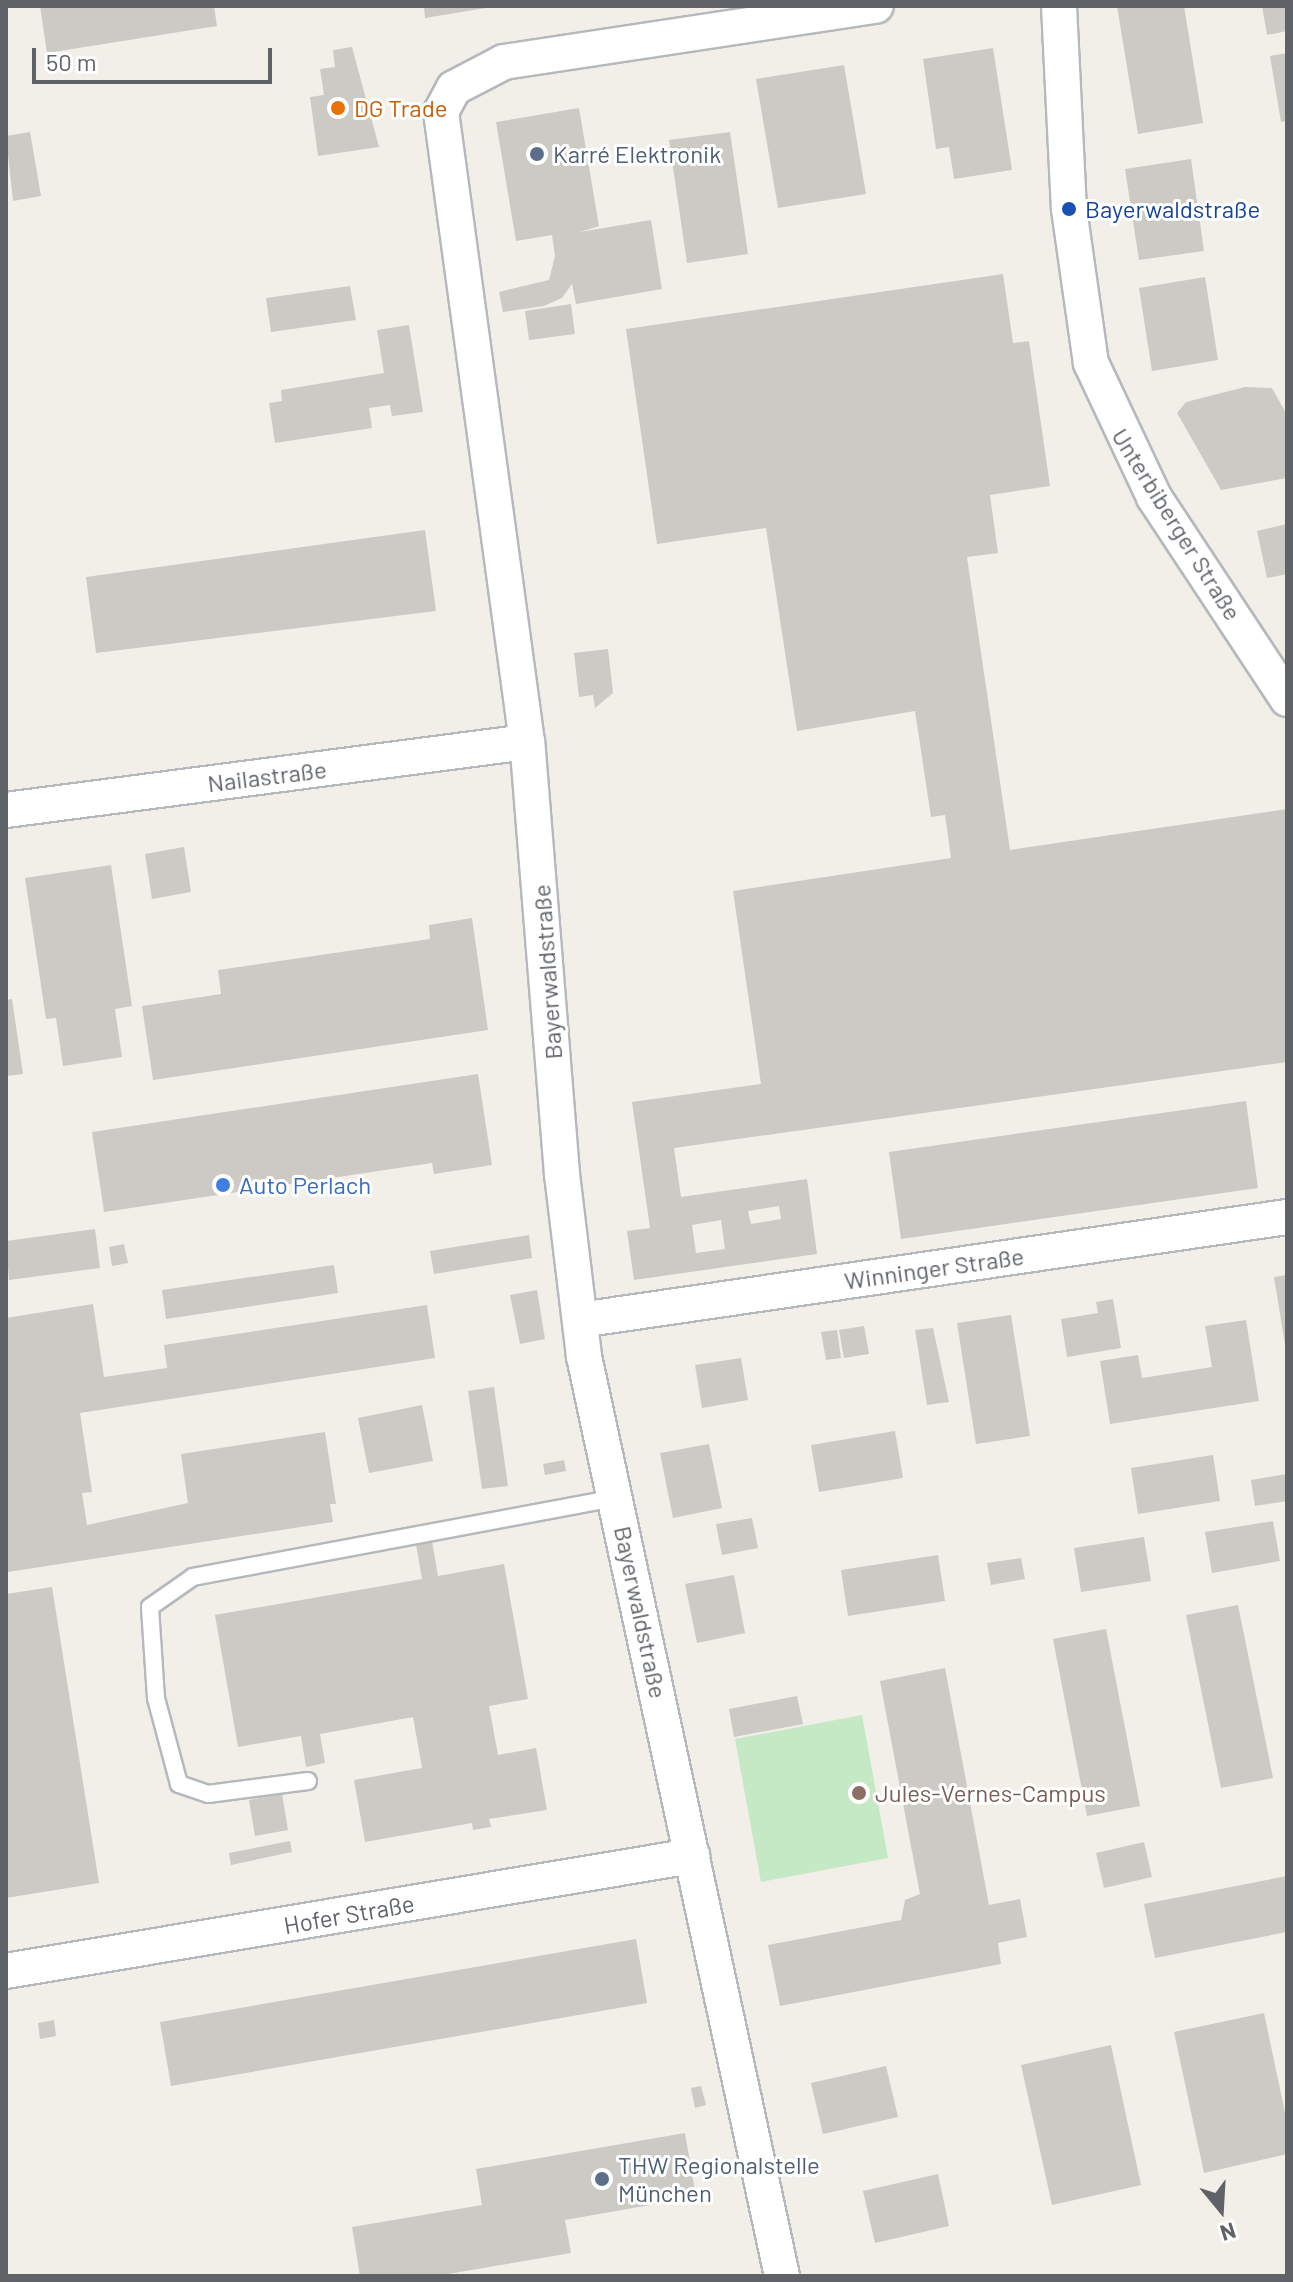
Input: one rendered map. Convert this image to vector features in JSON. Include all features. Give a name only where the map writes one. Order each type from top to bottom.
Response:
[{"type":"street","name":"Bayerwaldstraße","points":[[782,2276],[580,1320],[527,742],[441,112],[454,88],[504,62],[876,6]]},
{"type":"street","name":"Unterbiberger Straße","points":[[1059,6],[1069,209],[1091,363],[1154,497],[1287,699]]},
{"type":"street","name":"Nailastraße","points":[[6,810],[527,742]]},
{"type":"street","name":"Winninger Straße","points":[[580,1320],[1287,1217]]},
{"type":"street","name":"Hofer Straße","points":[[6,1971],[692,1856]]},
{"type":"lane","points":[[308,1781],[208,1794],[179,1784],[156,1698],[150,1607],[193,1577],[617,1498]]},
{"type":"green space","points":[[862,1715],[888,1858],[761,1882],[735,1739]]},
{"type":"building","points":[[40,6],[214,6],[217,26],[47,53]]},
{"type":"building","points":[[424,6],[485,6],[486,8],[425,18]]},
{"type":"building","points":[[1117,6],[1184,6],[1203,123],[1138,134]]},
{"type":"building","points":[[1262,6],[1287,6],[1287,31],[1267,35]]},
{"type":"building","name":"DG Trade","points":[[352,47],[379,147],[318,156],[310,97],[324,95],[320,69],[335,67],[333,50]]},
{"type":"building","points":[[993,48],[1012,170],[954,179],[949,147],[936,149],[923,59]]},
{"type":"building","points":[[1287,53],[1287,121],[1281,122],[1270,56]]},
{"type":"building","points":[[844,65],[866,194],[778,208],[756,79]]},
{"type":"building","points":[[579,108],[599,226],[580,232],[651,220],[662,289],[576,304],[572,284],[562,298],[544,306],[503,312],[499,292],[549,280],[555,256],[552,235],[516,241],[496,122]]},
{"type":"building","points":[[30,132],[41,196],[13,201],[6,136]]},
{"type":"building","points":[[730,132],[748,254],[687,263],[669,140]]},
{"type":"building","points":[[1191,159],[1204,251],[1139,260],[1125,169]]},
{"type":"building","points":[[1003,274],[1013,343],[1029,341],[1050,486],[990,495],[998,553],[967,557],[1010,850],[1287,809],[1287,1062],[674,1148],[681,1197],[807,1179],[817,1254],[634,1280],[627,1231],[650,1228],[632,1102],[761,1084],[733,891],[951,858],[945,815],[931,817],[915,711],[797,731],[766,528],[657,544],[626,329]],"holes":[[[779,1206],[781,1219],[751,1224],[748,1211]],[[721,1220],[725,1249],[696,1253],[692,1225]]]},
{"type":"building","points":[[1205,277],[1218,360],[1152,371],[1139,288]]},
{"type":"building","points":[[350,286],[356,320],[271,332],[266,298]]},
{"type":"building","points":[[571,304],[575,334],[529,340],[525,311]]},
{"type":"building","points":[[409,325],[423,412],[392,416],[390,405],[369,408],[372,428],[275,443],[269,403],[282,401],[281,390],[384,373],[377,330]]},
{"type":"building","points":[[1245,387],[1272,388],[1287,415],[1287,478],[1221,490],[1177,413],[1186,402]]},
{"type":"building","points":[[1287,524],[1287,574],[1267,578],[1257,531]]},
{"type":"building","points":[[425,530],[436,611],[96,653],[86,577]]},
{"type":"building","points":[[608,649],[613,693],[595,708],[593,695],[579,697],[574,653]]},
{"type":"building","points":[[184,847],[191,892],[152,899],[145,854]]},
{"type":"building","points":[[111,865],[132,1006],[115,1009],[122,1057],[63,1066],[56,1018],[46,1019],[25,878]]},
{"type":"building","points":[[472,918],[488,1030],[153,1080],[142,1006],[221,994],[218,970],[430,939],[429,925]]},
{"type":"building","points":[[12,999],[23,1074],[6,1076],[6,1000]]},
{"type":"building","points":[[478,1074],[492,1165],[434,1174],[432,1163],[104,1212],[92,1132]]},
{"type":"building","points":[[1246,1101],[1258,1188],[901,1239],[889,1152]]},
{"type":"building","points":[[95,1229],[100,1268],[9,1280],[6,1241]]},
{"type":"building","points":[[529,1235],[532,1258],[434,1274],[430,1251]]},
{"type":"building","points":[[124,1244],[128,1263],[112,1266],[109,1247]]},
{"type":"building","points":[[334,1265],[338,1293],[166,1319],[162,1290]]},
{"type":"building","points":[[1287,1275],[1287,1345],[1285,1345],[1274,1277]]},
{"type":"building","points":[[537,1290],[545,1339],[520,1344],[510,1295]]},
{"type":"building","points":[[1113,1299],[1121,1348],[1067,1357],[1061,1319],[1098,1313],[1096,1302]]},
{"type":"building","points":[[93,1304],[104,1377],[167,1368],[164,1345],[427,1305],[435,1358],[80,1413],[92,1492],[82,1493],[87,1525],[188,1503],[181,1454],[325,1432],[336,1504],[330,1504],[333,1522],[8,1572],[6,1318]]},
{"type":"building","points":[[1011,1315],[1030,1436],[976,1444],[957,1323]]},
{"type":"building","points":[[1246,1320],[1259,1401],[1110,1424],[1100,1361],[1138,1355],[1142,1378],[1212,1367],[1205,1326]]},
{"type":"building","points":[[864,1326],[869,1354],[844,1358],[839,1330]]},
{"type":"building","points":[[933,1328],[949,1402],[927,1405],[915,1330]]},
{"type":"building","points":[[837,1330],[841,1358],[826,1360],[821,1332]]},
{"type":"building","points":[[741,1358],[748,1400],[702,1408],[695,1365]]},
{"type":"building","points":[[494,1387],[508,1486],[482,1489],[468,1391]]},
{"type":"building","points":[[422,1405],[433,1461],[369,1473],[358,1418]]},
{"type":"building","points":[[895,1431],[903,1478],[819,1492],[811,1445]]},
{"type":"building","points":[[709,1444],[722,1508],[673,1518],[660,1453]]},
{"type":"building","points":[[1213,1455],[1220,1501],[1138,1514],[1131,1468]]},
{"type":"building","points":[[564,1460],[566,1471],[545,1475],[543,1464]]},
{"type":"building","points":[[1287,1474],[1287,1501],[1255,1506],[1251,1480]]},
{"type":"building","points":[[752,1518],[758,1548],[722,1555],[716,1524]]},
{"type":"building","points":[[1273,1521],[1280,1561],[1212,1573],[1205,1532]]},
{"type":"building","points":[[1144,1537],[1151,1581],[1081,1592],[1074,1548]]},
{"type":"building","points":[[432,1541],[438,1576],[504,1564],[528,1699],[489,1706],[498,1755],[536,1748],[547,1810],[489,1819],[491,1827],[473,1830],[472,1823],[365,1842],[354,1780],[422,1768],[413,1717],[320,1734],[325,1763],[306,1767],[301,1736],[238,1747],[215,1615],[422,1579],[416,1544]]},
{"type":"building","points":[[938,1555],[945,1601],[848,1616],[841,1570]]},
{"type":"building","points":[[1021,1558],[1025,1579],[991,1585],[987,1563]]},
{"type":"building","points":[[734,1575],[745,1633],[697,1643],[685,1584]]},
{"type":"building","points":[[52,1587],[99,1883],[6,1898],[6,1594]]},
{"type":"building","points":[[1238,1605],[1273,1778],[1221,1788],[1186,1615]]},
{"type":"building","points":[[1106,1629],[1140,1806],[1087,1816],[1053,1639]]},
{"type":"building","points":[[945,1668],[989,1905],[1020,1899],[1027,1937],[998,1943],[1001,1964],[780,2006],[768,1945],[901,1920],[905,1900],[920,1894],[880,1681]]},
{"type":"building","points":[[797,1696],[803,1724],[734,1737],[729,1709]]},
{"type":"building","points":[[282,1794],[288,1830],[255,1836],[249,1800]]},
{"type":"building","points":[[290,1841],[292,1852],[231,1865],[229,1853]]},
{"type":"building","points":[[1144,1842],[1152,1877],[1104,1888],[1096,1853]]},
{"type":"building","points":[[1287,1876],[1287,1932],[1155,1958],[1144,1904]]},
{"type":"building","points":[[636,1939],[647,2003],[171,2086],[160,2022]]},
{"type":"building","points":[[1264,2013],[1287,2122],[1287,2154],[1204,2173],[1174,2032]]},
{"type":"building","points":[[54,2020],[56,2036],[40,2039],[38,2023]]},
{"type":"building","points":[[1111,2045],[1141,2185],[1052,2205],[1021,2065]]},
{"type":"building","points":[[886,2066],[898,2117],[823,2134],[811,2083]]},
{"type":"building","points":[[701,2086],[706,2105],[695,2108],[691,2088]]},
{"type":"building","points":[[685,2133],[696,2197],[565,2220],[571,2253],[436,2276],[360,2276],[352,2227],[482,2205],[476,2169]]},
{"type":"building","points":[[938,2174],[949,2226],[875,2243],[863,2191]]},
{"type":"place","name":"DG Trade","points":[[338,108]]},
{"type":"place","name":"Karré Elektronik","points":[[537,154]]},
{"type":"place","name":"Bayerwaldstraße","points":[[1069,209]]},
{"type":"place","name":"Auto Perlach","points":[[223,1185]]},
{"type":"place","name":"Jules-Vernes-Campus","points":[[859,1793]]},
{"type":"place","name":"THW Regionalstelle München","points":[[602,2179]]}]
